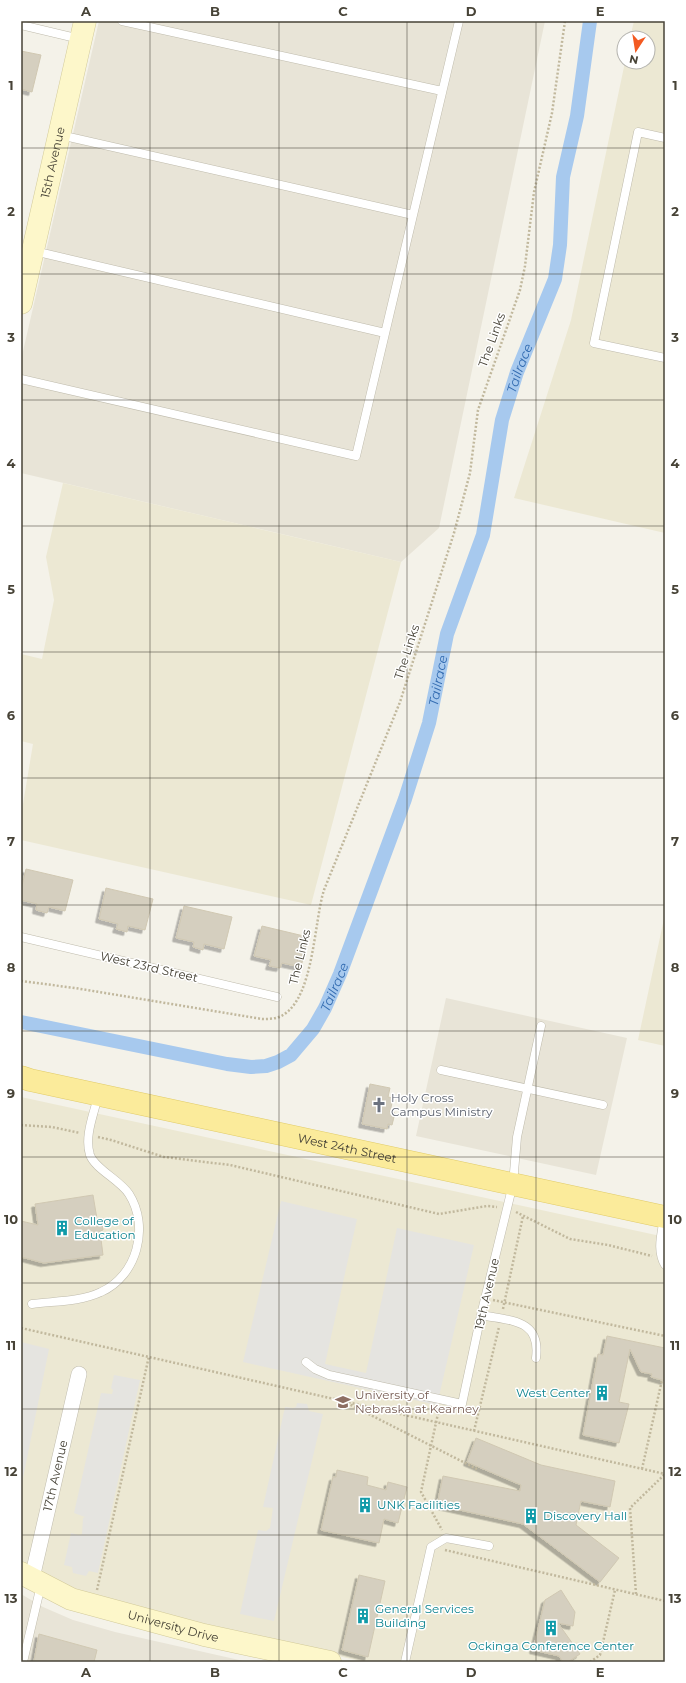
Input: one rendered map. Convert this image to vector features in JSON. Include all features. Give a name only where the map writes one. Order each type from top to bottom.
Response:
[{"type":"main road","name":"West 24th Street","points":[[24,1079],[665,1217]]},
{"type":"street","name":"15th Avenue","points":[[22,293],[34,251],[83,30]]},
{"type":"street","name":"17th Avenue","points":[[32,1578],[79,1374]]},
{"type":"street","name":"University Drive","points":[[32,1578],[70,1599],[204,1635],[319,1661]]},
{"type":"lane","points":[[122,21],[442,91]]},
{"type":"lane","points":[[21,379],[356,456],[459,21]]},
{"type":"lane","points":[[21,25],[83,30]]},
{"type":"lane","points":[[665,138],[638,132],[594,343],[665,358]]},
{"type":"lane","points":[[60,136],[413,214]]},
{"type":"lane","points":[[34,251],[385,333]]},
{"type":"lane","name":"West 23rd Street","points":[[21,937],[277,997]]},
{"type":"lane","name":"19th Avenue","points":[[440,1399],[462,1404],[481,1315],[508,1208],[513,1184],[517,1137],[541,1026]]},
{"type":"lane","points":[[441,1070],[602,1105]]},
{"type":"lane","points":[[32,1304],[86,1297],[100,1293],[111,1287],[120,1278],[135,1255],[139,1241],[139,1226],[136,1209],[129,1194],[118,1181],[99,1166],[90,1156],[88,1135],[98,1095]]},
{"type":"lane","points":[[663,1262],[660,1248],[665,1217]]},
{"type":"lane","points":[[481,1315],[519,1323],[530,1328],[538,1344],[536,1358]]},
{"type":"lane","points":[[306,1362],[315,1369],[329,1375],[440,1399]]},
{"type":"lane","points":[[405,1662],[431,1546],[446,1538],[489,1546]]},
{"type":"lane","points":[[23,1662],[32,1578]]},
{"type":"path","name":"The Links","points":[[21,981],[75,988],[262,1019],[283,1016],[290,1009],[297,998],[305,982],[310,964],[316,940],[319,910],[324,890],[400,702],[454,533],[470,473],[478,410],[520,290],[525,266],[534,192],[552,113],[565,21]]},
{"type":"path","points":[[21,1125],[52,1127],[111,1140],[164,1157],[230,1165],[439,1214],[487,1206],[508,1208],[570,1239],[608,1245],[663,1262]]},
{"type":"path","points":[[474,1431],[501,1319],[523,1216]]},
{"type":"path","points":[[485,1298],[665,1336]]},
{"type":"path","points":[[21,1328],[665,1474]]},
{"type":"path","points":[[96,1595],[149,1356]]},
{"type":"path","points":[[642,1468],[662,1380]]},
{"type":"path","points":[[440,1399],[421,1492],[446,1538]]},
{"type":"path","points":[[342,1401],[477,1469]]},
{"type":"path","points":[[636,1594],[630,1508],[665,1474]]},
{"type":"path","points":[[431,1546],[665,1601]]},
{"type":"path","points":[[590,1662],[600,1656],[615,1590]]},
{"type":"shaded area","points":[[99,21],[545,21],[439,528],[401,562],[21,473],[21,360]]},
{"type":"shaded area","points":[[634,21],[665,21],[665,533],[514,498],[571,320],[623,70],[656,70],[656,30],[632,30]]},
{"type":"shaded area","points":[[63,483],[401,562],[311,905],[21,840],[21,816],[33,744],[21,741],[21,654],[42,659],[54,600],[46,557]]},
{"type":"shaded area","points":[[665,914],[665,1046],[638,1040]]},
{"type":"shaded area","points":[[446,998],[627,1038],[596,1175],[416,1136]]},
{"type":"shaded area","name":"University of Nebraska at Kearney","points":[[21,1097],[665,1237],[665,1662],[364,1662],[111,1602],[54,1582],[21,1567]]},
{"type":"shaded area","points":[[281,1201],[357,1219],[325,1364],[366,1373],[397,1228],[474,1245],[437,1405],[243,1362]]},
{"type":"shaded area","points":[[21,1342],[49,1349],[21,1488]]},
{"type":"shaded area","points":[[114,1375],[140,1380],[98,1573],[89,1571],[86,1576],[73,1573],[72,1567],[64,1565],[71,1533],[79,1535],[82,1534],[83,1518],[85,1517],[74,1513],[101,1393],[112,1394],[113,1390],[111,1388]]},
{"type":"shaded area","points":[[297,1403],[307,1404],[309,1411],[323,1414],[274,1621],[240,1614],[258,1530],[266,1531],[270,1528],[273,1508],[263,1507],[285,1407],[296,1407]]},
{"type":"shaded area","points":[[21,1594],[43,1607],[73,1620],[115,1632],[248,1662],[21,1662]]},
{"type":"building","points":[[21,51],[41,55],[32,92],[21,89]]},
{"type":"building","points":[[26,869],[73,880],[65,911],[49,907],[47,913],[36,910],[37,904],[21,900],[21,890]]},
{"type":"building","points":[[106,888],[153,899],[145,930],[128,926],[127,932],[116,929],[118,924],[99,919]]},
{"type":"building","points":[[184,906],[232,917],[224,949],[204,944],[203,950],[193,947],[194,942],[176,938]]},
{"type":"building","points":[[262,926],[308,937],[301,967],[282,963],[280,968],[269,966],[271,960],[254,956]]},
{"type":"building","name":"Holy Cross Campus Ministry","points":[[370,1084],[390,1088],[388,1097],[393,1098],[390,1112],[395,1113],[392,1125],[388,1124],[387,1129],[362,1124]]},
{"type":"building","name":"College of Education","points":[[93,1195],[97,1219],[101,1218],[103,1230],[100,1231],[103,1255],[44,1263],[21,1257],[21,1221],[38,1225],[35,1204]]},
{"type":"building","name":"West Center","points":[[607,1336],[665,1348],[665,1381],[651,1377],[652,1374],[641,1372],[630,1349],[619,1402],[629,1404],[619,1443],[583,1435],[598,1354],[603,1355]]},
{"type":"building","name":"Discovery Hall","points":[[476,1438],[541,1465],[615,1481],[610,1507],[581,1501],[576,1525],[619,1558],[600,1582],[523,1524],[437,1505],[443,1476],[520,1491],[521,1485],[467,1462]]},
{"type":"building","name":"UNK Facilities","points":[[337,1470],[368,1477],[367,1485],[386,1490],[388,1482],[407,1487],[398,1523],[384,1519],[379,1543],[321,1530],[333,1477],[336,1477]]},
{"type":"building","name":"General Services Building","points":[[359,1575],[385,1581],[368,1657],[342,1650]]},
{"type":"building","name":"Ockinga Conference Center","points":[[561,1590],[575,1612],[573,1626],[558,1623],[580,1654],[568,1662],[563,1662],[559,1656],[533,1650],[545,1600]]},
{"type":"building","points":[[39,1634],[97,1650],[94,1662],[34,1661]]},
{"type":"waterway","name":"Tailrace","points":[[21,1022],[227,1064],[251,1067],[266,1066],[291,1055],[313,1029],[325,1008],[340,974],[405,799],[429,723],[447,634],[483,535],[502,420],[517,372],[555,279],[560,245],[563,177],[577,116],[590,21]]},
{"type":"place","name":"Holy Cross Campus Ministry","points":[[379,1105]]},
{"type":"place","name":"College of Education","points":[[62,1228]]},
{"type":"place","name":"West Center","points":[[602,1393]]},
{"type":"place","name":"University of Nebraska at Kearney","points":[[343,1402]]},
{"type":"place","name":"UNK Facilities","points":[[365,1505]]},
{"type":"place","name":"Discovery Hall","points":[[531,1516]]},
{"type":"place","name":"General Services Building","points":[[363,1616]]},
{"type":"place","name":"Ockinga Conference Center","points":[[551,1628]]}]
